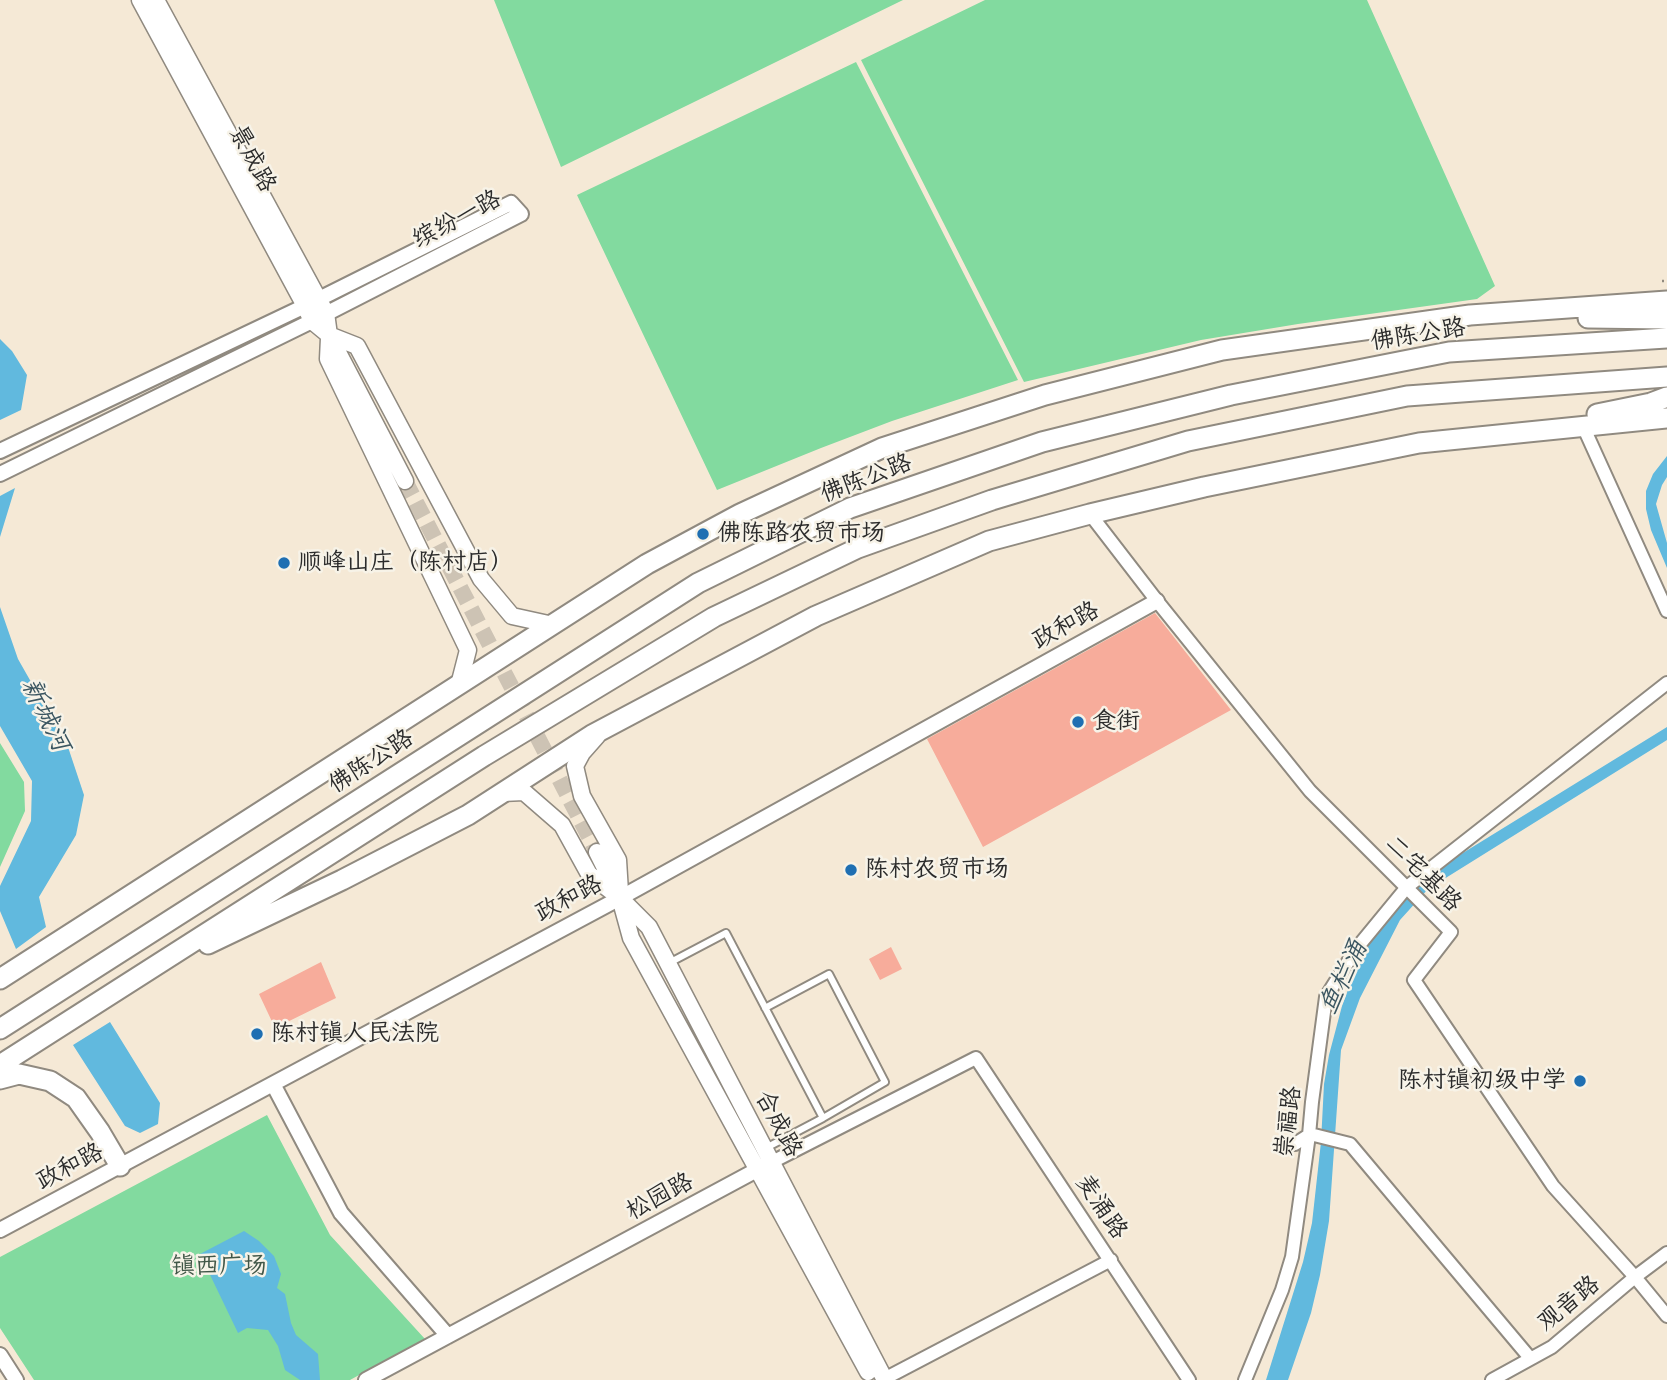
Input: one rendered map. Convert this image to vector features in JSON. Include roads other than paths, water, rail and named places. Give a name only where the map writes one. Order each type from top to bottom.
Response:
[{"type":"highway","points":[[0,979],[647,564],[740,514],[882,448],[1045,395],[1222,349],[1470,315],[1667,301]]},
{"type":"highway","points":[[1470,315],[1667,319]]},
{"type":"highway","name":"佛陈公路","points":[[0,1029],[698,583],[850,508],[1042,442],[1231,395],[1449,352],[1667,338]]},
{"type":"highway","points":[[0,1065],[484,756],[714,617],[858,548],[992,500],[1188,441],[1407,396],[1667,377]]},
{"type":"highway","points":[[1507,434],[1651,403],[1667,397]]},
{"type":"highway","points":[[129,983],[354,874],[468,815],[592,735],[817,616],[989,541],[1204,487],[1419,443],[1667,418]]},
{"type":"highway","points":[[0,1079],[19,1074],[50,1081],[76,1098],[120,1166]]},
{"type":"main road","name":"景成路","points":[[140,0],[329,335],[405,481]]},
{"type":"main road","name":"景成路","points":[[156,0],[315,310]]},
{"type":"main road","points":[[459,685],[468,650],[328,359],[329,335],[357,346],[481,579],[512,616],[553,625]]},
{"type":"main road","points":[[607,727],[582,754],[575,766],[582,796],[618,860],[620,898]]},
{"type":"main road","points":[[502,793],[524,792],[562,825],[590,874],[620,898]]},
{"type":"main road","name":"合成路","points":[[597,852],[620,898],[631,938],[765,1160]]},
{"type":"main road","name":"合成路","points":[[620,898],[649,927],[765,1160],[880,1380]]},
{"type":"street","name":"缤纷一路","points":[[0,451],[315,310],[521,214],[511,203],[315,310],[0,474]]},
{"type":"street","points":[[1583,426],[1667,611]]},
{"type":"street","name":"二宅基路","points":[[1090,514],[1310,791],[1451,932],[1414,980],[1553,1186],[1635,1278]]},
{"type":"street","name":"政和路","points":[[0,1230],[620,898],[1157,601]]},
{"type":"street","name":"崇福路","points":[[1245,1380],[1282,1290],[1292,1257],[1311,1135],[1312,1102],[1326,998],[1356,949],[1407,887],[1667,683]]},
{"type":"street","name":"松园路","points":[[366,1380],[765,1160],[976,1058]]},
{"type":"street","name":"麦涌路","points":[[976,1058],[1189,1380]]},
{"type":"street","points":[[273,1084],[341,1213],[448,1336]]},
{"type":"street","points":[[1295,1144],[1311,1135],[1350,1144],[1530,1358]]},
{"type":"street","name":"观音路","points":[[1492,1380],[1552,1347],[1667,1253]]},
{"type":"street","points":[[880,1380],[1111,1260]]},
{"type":"street","points":[[1635,1278],[1667,1316]]},
{"type":"street","points":[[0,1355],[16,1380]]},
{"type":"lane","points":[[668,964],[726,933],[823,1118]]},
{"type":"lane","points":[[765,1008],[830,974],[885,1082],[823,1118],[765,1160]]},
{"type":"water","points":[[0,339],[12,351],[27,375],[21,410],[0,420]]},
{"type":"water","points":[[1667,456],[1667,477],[1656,504],[1667,543],[1667,568],[1651,530],[1646,509],[1646,491],[1653,474]]},
{"type":"water","points":[[15,488],[0,537],[0,496]]},
{"type":"water","name":"新城河","points":[[0,607],[18,659],[68,747],[84,795],[76,835],[39,897],[46,927],[16,949],[0,911],[0,886],[31,821],[32,781],[0,726]]},
{"type":"water","points":[[1667,727],[1667,740],[1428,889],[1400,920],[1360,998],[1341,1050],[1329,1221],[1311,1313],[1288,1380],[1266,1380],[1303,1262],[1312,1223],[1329,1055],[1342,1006],[1363,950],[1415,885]]},
{"type":"water","points":[[110,1022],[160,1103],[158,1124],[140,1133],[125,1126],[73,1045]]},
{"type":"water","points":[[244,1231],[274,1256],[281,1274],[277,1288],[285,1294],[296,1335],[318,1354],[320,1380],[300,1380],[285,1370],[278,1346],[268,1330],[247,1328],[238,1333],[200,1254]]},
{"type":"tunnel","points":[[405,481],[597,852]]},
{"type":"place","name":"佛陈路农贸市场","points":[[703,534]]},
{"type":"place","name":"顺峰山庄（陈村店）","points":[[284,563]]},
{"type":"place","name":"食街","points":[[1078,722]]},
{"type":"place","name":"陈村农贸市场","points":[[851,870]]},
{"type":"place","name":"陈村镇人民法院","points":[[257,1034]]},
{"type":"place","name":"陈村镇初级中学","points":[[1580,1081]]},
{"type":"water label","name":"鱼栏涌","points":[[1344,978]]},
{"type":"park label","name":"镇西广场","points":[[219,1267]]}]
